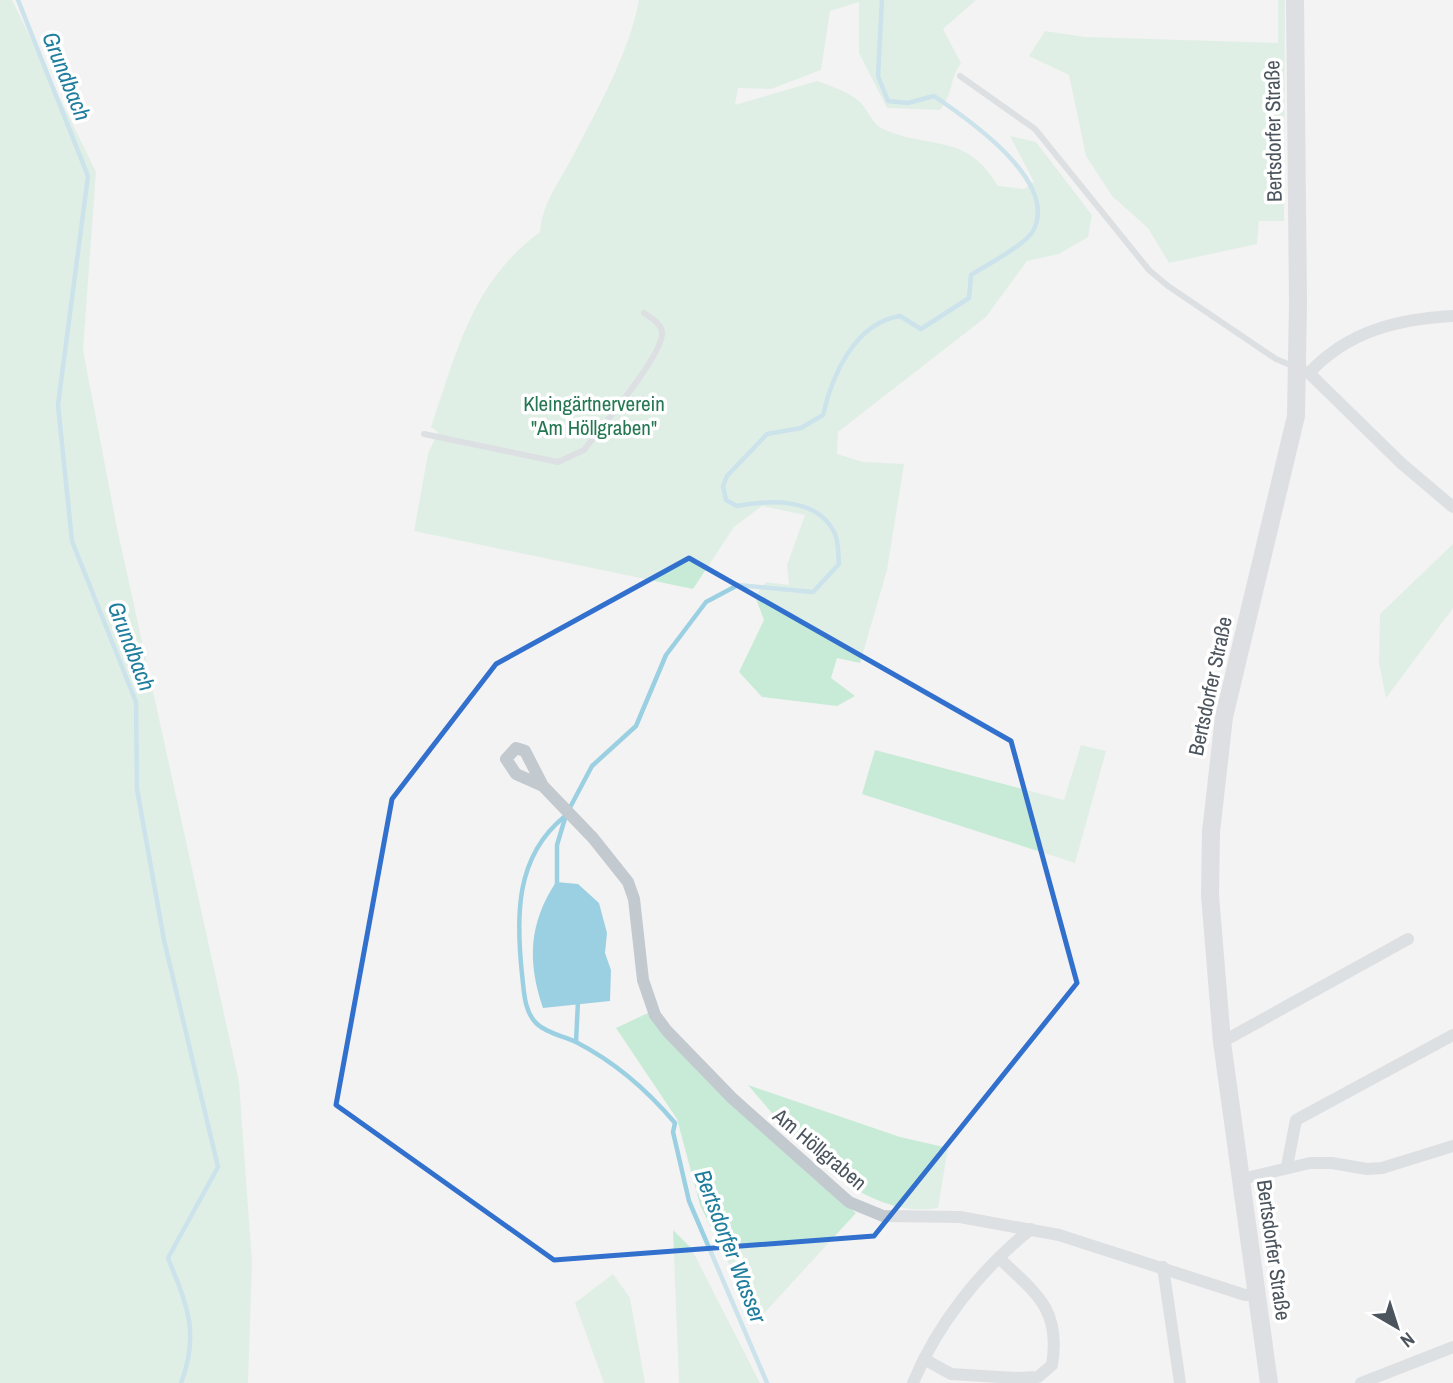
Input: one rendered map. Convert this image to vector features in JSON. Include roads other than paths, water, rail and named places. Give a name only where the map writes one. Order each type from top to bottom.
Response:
[{"type":"main road","name":"Bertsdorfer Straße","points":[[1269,1383],[1222,1042],[1210,906],[1216,771],[1235,667],[1289,453],[1303,371],[1294,0]]},
{"type":"street","points":[[1453,316],[1389,324],[1369,331],[1341,344],[1303,371],[1401,463],[1453,507]]},
{"type":"street","name":"Am Höllgraben","points":[[543,786],[628,882],[634,899],[643,980],[656,1015],[685,1052],[831,1187],[867,1211],[883,1216],[960,1217],[1031,1228],[1245,1294],[1258,1294]]},
{"type":"street","points":[[1222,1042],[1408,939]]},
{"type":"street","name":"Bertsdorfer Straße","points":[[1287,1166],[1296,1120],[1453,1035]]},
{"type":"street","points":[[1242,1179],[1287,1166],[1332,1163],[1367,1169],[1382,1168],[1453,1146]]},
{"type":"street","points":[[913,1383],[924,1359],[957,1305],[1031,1228]]},
{"type":"street","points":[[924,1359],[951,1374],[1001,1378],[1038,1377],[1052,1364],[1056,1332],[1052,1320],[1032,1289],[1000,1259]]},
{"type":"street","points":[[1163,1267],[1180,1383]]},
{"type":"street","points":[[1361,1383],[1453,1347]]},
{"type":"lane","points":[[960,76],[1035,129],[1132,252],[1168,286],[1276,359],[1303,371]]},
{"type":"lane","points":[[424,434],[558,462],[574,457],[584,450],[639,378],[661,344],[660,324],[644,313]]},
{"type":"water","points":[[556,882],[578,884],[599,903],[607,933],[605,953],[611,970],[610,1001],[543,1008],[534,974],[533,943],[540,912]]},
{"type":"waterway","name":"Grundbach","points":[[18,0],[88,176],[58,405],[72,541],[136,702],[137,789],[164,940],[218,1167],[168,1258],[189,1319],[190,1349],[181,1383]]},
{"type":"waterway","name":"Bertsdorfer Wasser","points":[[557,885],[557,845],[566,815],[592,766],[636,726],[666,655],[706,602],[738,585],[813,592],[839,564],[836,535],[816,512],[777,502],[737,506],[726,500],[723,486],[727,476],[767,434],[801,428],[823,415],[839,368],[858,340],[870,329],[900,316],[921,329],[969,298],[971,275],[1014,249],[1033,231],[1038,212],[1034,192],[1023,173],[987,136],[934,96],[908,103],[888,101],[878,76],[882,0]]},
{"type":"waterway","name":"Bertsdorfer Wasser","points":[[564,817],[536,850],[522,889],[519,931],[527,1007],[537,1024],[551,1033],[576,1042],[616,1068],[642,1088],[675,1123],[673,1132],[689,1201],[767,1383]]},
{"type":"waterway","name":"Bertsdorfer Wasser","points":[[576,1042],[578,1001]]},
{"type":"park label","name":"Kleingärtnerverein \"Am Höllgraben\"","points":[[594,415]]}]
